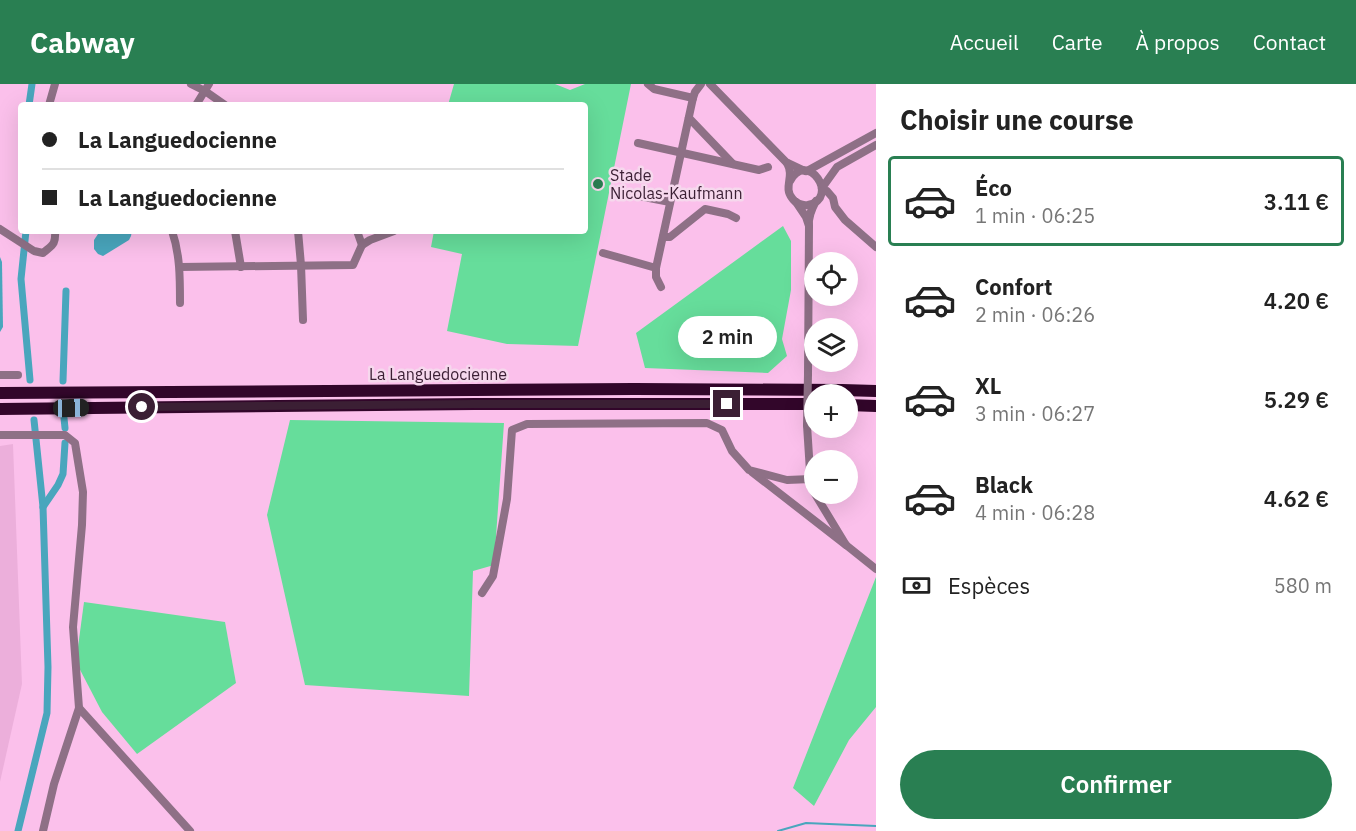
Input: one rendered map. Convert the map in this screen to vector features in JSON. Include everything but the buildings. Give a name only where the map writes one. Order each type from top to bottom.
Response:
[{"type":"highway","name":"La Languedocienne","points":[[0,393],[622,389],[876,391]]},
{"type":"highway","name":"La Languedocienne","points":[[0,409],[497,404],[804,404]]},
{"type":"highway","points":[[858,405],[876,406]]},
{"type":"street","points":[[50,102],[55,84]]},
{"type":"street","points":[[191,84],[207,88],[222,102]]},
{"type":"street","points":[[648,84],[654,89],[693,98]]},
{"type":"street","points":[[661,287],[656,278],[656,268],[693,98],[701,84]]},
{"type":"street","points":[[710,84],[786,162],[790,169],[790,181]]},
{"type":"street","points":[[198,102],[207,88]]},
{"type":"street","points":[[689,118],[733,164]]},
{"type":"street","points":[[809,226],[806,217],[788,192],[790,181],[796,173],[806,171],[876,133]]},
{"type":"street","points":[[638,143],[759,170],[768,167]]},
{"type":"street","points":[[809,450],[807,425],[810,212],[826,180],[837,167],[876,145]]},
{"type":"street","points":[[786,162],[813,173],[822,183],[822,190]]},
{"type":"street","points":[[822,190],[830,194],[835,207],[846,220],[876,247]]},
{"type":"street","points":[[629,196],[670,202]]},
{"type":"street","points":[[795,202],[804,205],[816,201]]},
{"type":"street","points":[[663,237],[670,237],[705,209],[736,218]]},
{"type":"street","points":[[3,231],[34,251],[43,253],[54,244],[55,234]]},
{"type":"street","points":[[173,234],[180,267],[180,303]]},
{"type":"street","points":[[236,234],[241,267]]},
{"type":"street","points":[[298,234],[303,320]]},
{"type":"street","points":[[358,234],[362,245]]},
{"type":"street","points":[[180,267],[353,265],[362,245],[386,234]]},
{"type":"street","points":[[603,254],[656,268]]},
{"type":"street","points":[[0,375],[18,375]]},
{"type":"street","points":[[482,592],[493,576],[507,499],[512,430],[526,424],[707,423],[722,430],[732,451],[749,470],[876,569]]},
{"type":"street","points":[[0,435],[65,435],[75,443],[83,492],[74,627],[79,708],[54,784],[43,831]]},
{"type":"street","points":[[749,470],[787,480],[804,479]]},
{"type":"street","points":[[822,504],[846,545]]},
{"type":"street","points":[[79,708],[190,831]]},
{"type":"shaded area","points":[[13,444],[22,684],[0,782],[0,446]]},
{"type":"green space","name":"Stade Nicolas-Kaufmann","points":[[454,84],[555,84],[570,90],[585,84],[631,84],[578,346],[507,344],[447,331],[462,254],[431,247],[433,234],[588,234],[588,102],[449,102]]},
{"type":"green space","points":[[783,226],[791,241],[791,290],[782,339],[787,356],[768,373],[645,368],[636,333]]},
{"type":"green space","points":[[290,420],[504,423],[494,565],[473,571],[469,696],[305,685],[267,515]]},
{"type":"green space","points":[[876,577],[876,707],[849,740],[814,806],[793,788]]},
{"type":"green space","points":[[84,602],[225,622],[236,683],[137,754],[102,712],[76,662]]},
{"type":"water","points":[[98,234],[131,234],[129,240],[103,256],[94,249],[94,240]]},
{"type":"water","points":[[0,257],[3,327],[0,332]]},
{"type":"waterway","points":[[29,102],[32,84]]},
{"type":"waterway","points":[[26,234],[21,279],[30,380]]},
{"type":"waterway","points":[[63,381],[66,291]]},
{"type":"waterway","points":[[64,418],[65,428]]},
{"type":"waterway","points":[[18,831],[47,713],[48,667],[43,507],[34,420]]},
{"type":"waterway","points":[[43,507],[63,474],[65,443]]},
{"type":"waterway","points":[[778,831],[806,823],[876,826]]},
{"type":"place","name":"Stade Nicolas-Kaufmann","points":[[598,184]]},
{"type":"route","points":[[142,407],[727,404]]}]
